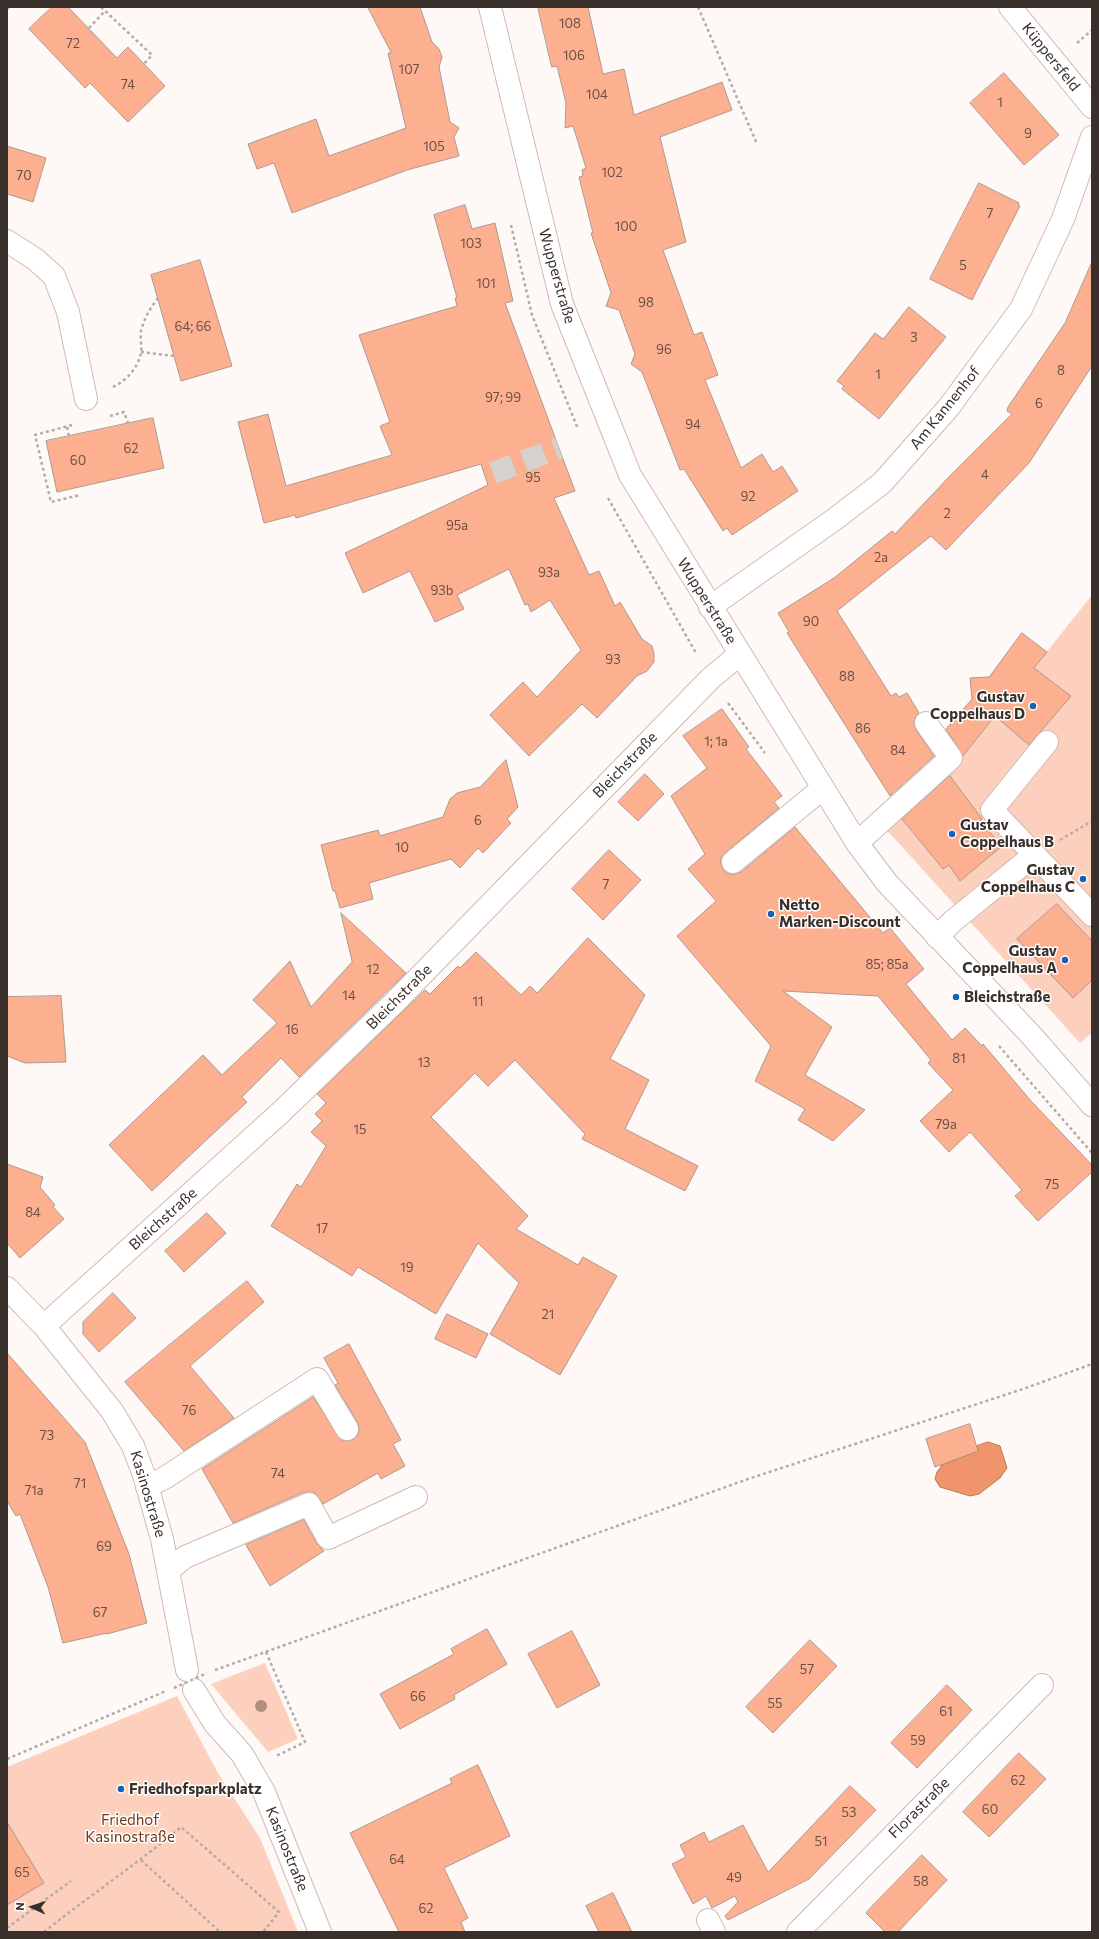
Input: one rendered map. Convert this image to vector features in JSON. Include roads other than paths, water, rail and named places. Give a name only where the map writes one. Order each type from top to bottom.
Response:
[{"type":"street","name":"Wupperstraße","points":[[490,7],[562,304],[630,475],[856,843],[887,882],[937,937],[1031,1035],[1092,1105]]},
{"type":"street","name":"Küppersfeld","points":[[1010,7],[1092,107]]},
{"type":"street","name":"Am Kannenhof","points":[[710,607],[835,519],[882,483],[949,407],[1021,309],[1063,219],[1092,137]]},
{"type":"street","points":[[7,241],[35,259],[54,276],[68,312],[86,399]]},
{"type":"street","name":"Bleichstraße","points":[[44,1326],[280,1113],[363,1033],[710,678],[740,654]]},
{"type":"street","points":[[856,843],[951,758],[926,724]]},
{"type":"street","points":[[1047,742],[992,810],[1034,856],[1092,915]]},
{"type":"street","points":[[733,862],[822,788]]},
{"type":"street","points":[[937,937],[953,921],[1034,856]]},
{"type":"street","name":"Kasinostraße","points":[[7,1288],[44,1326],[112,1411],[133,1446],[147,1487],[197,1671]]},
{"type":"street","points":[[147,1487],[173,1472],[316,1379],[347,1429]]},
{"type":"street","points":[[169,1570],[185,1557],[309,1504],[328,1538],[416,1497]]},
{"type":"street","name":"Florastraße","points":[[798,1932],[1042,1685]]},
{"type":"street","name":"Kasinostraße","points":[[184,1689],[242,1754],[264,1792],[320,1932]]},
{"type":"tunnel","points":[[493,473],[559,448]]},
{"type":"place","name":"Gustav Coppelhaus D","points":[[1033,706]]},
{"type":"place","name":"Gustav Coppelhaus B","points":[[952,834]]},
{"type":"place","name":"Gustav Coppelhaus C","points":[[1083,879]]},
{"type":"place","name":"Netto Marken-Discount","points":[[771,914]]},
{"type":"place","name":"Gustav Coppelhaus A","points":[[1065,960]]},
{"type":"place","name":"Bleichstraße","points":[[956,997]]},
{"type":"place","name":"Friedhofsparkplatz","points":[[121,1789]]},
{"type":"park label","name":"Friedhof Kasinostraße","points":[[130,1828]]}]
